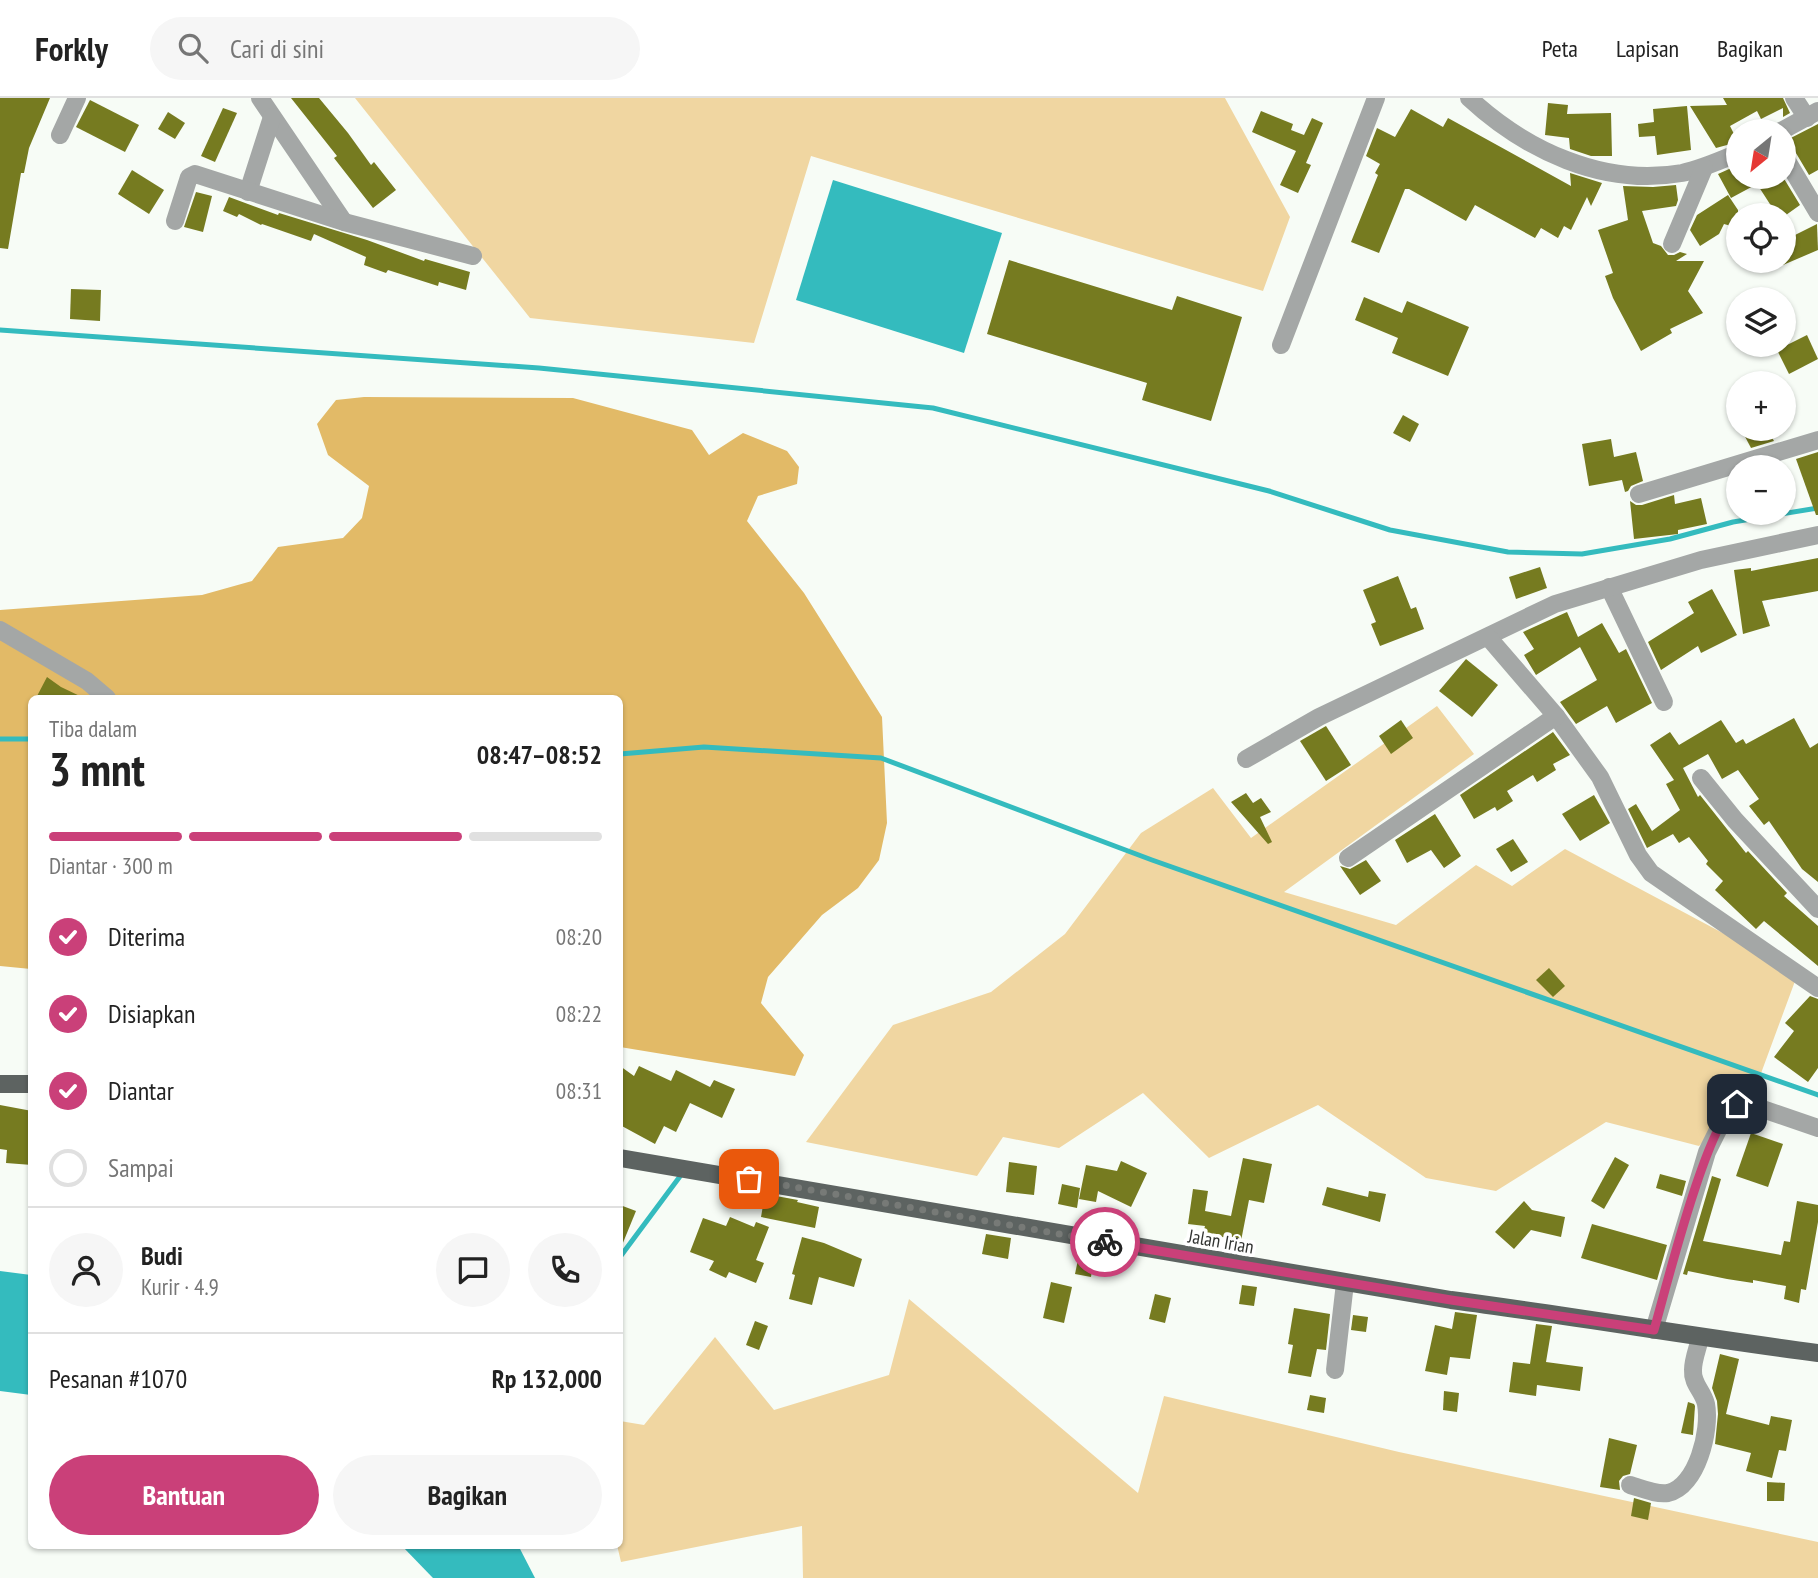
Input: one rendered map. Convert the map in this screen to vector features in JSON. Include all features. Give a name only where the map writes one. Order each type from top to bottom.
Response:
[{"type":"main road","points":[[0,1084],[28,1084]]},
{"type":"main road","name":"Jalan Irian","points":[[623,1159],[1345,1283],[1404,1290],[1451,1300],[1700,1338],[1818,1353]]},
{"type":"street","points":[[60,135],[77,98]]},
{"type":"street","points":[[260,98],[344,222]]},
{"type":"street","points":[[1281,345],[1376,98]]},
{"type":"street","points":[[1469,98],[1495,121],[1523,140],[1545,152],[1590,168],[1616,173],[1667,175],[1704,168],[1726,158]]},
{"type":"street","points":[[1794,98],[1813,114],[1796,123]]},
{"type":"street","points":[[248,192],[272,117]]},
{"type":"street","points":[[1672,244],[1704,168]]},
{"type":"street","points":[[175,221],[189,177],[193,174],[344,222],[472,256]]},
{"type":"street","points":[[1796,177],[1818,213]]},
{"type":"street","points":[[1639,494],[1818,440]]},
{"type":"street","points":[[1245,759],[1318,717],[1555,604],[1701,560],[1818,535]]},
{"type":"street","points":[[1609,587],[1664,702]]},
{"type":"street","points":[[0,630],[87,681],[103,695]]},
{"type":"street","points":[[1488,637],[1556,716],[1600,776],[1638,855],[1651,873],[1818,988]]},
{"type":"street","points":[[1348,858],[1556,716]]},
{"type":"street","points":[[1701,778],[1735,820],[1802,895],[1818,909]]},
{"type":"street","points":[[1654,1330],[1707,1152],[1728,1110],[1737,1104],[1745,1103],[1818,1128]]},
{"type":"street","points":[[1335,1370],[1345,1283]]},
{"type":"street","points":[[1630,1485],[1668,1493],[1685,1484],[1695,1469],[1706,1431],[1707,1413],[1705,1401],[1693,1381],[1692,1368],[1700,1338]]},
{"type":"shaded area","points":[[355,98],[1225,98],[1290,217],[1263,291],[811,156],[754,343],[530,318]]},
{"type":"shaded area","points":[[364,397],[573,398],[692,430],[709,455],[743,433],[787,451],[799,467],[797,484],[758,496],[747,521],[804,593],[882,717],[887,823],[879,860],[858,888],[822,915],[768,977],[761,1003],[804,1055],[795,1076],[623,1047],[623,695],[28,695],[28,969],[0,966],[0,610],[202,595],[252,581],[278,547],[343,538],[362,518],[369,486],[328,455],[317,424],[336,400]]},
{"type":"shaded area","points":[[1437,706],[1474,754],[1284,892],[1396,925],[1476,865],[1512,886],[1565,849],[1798,973],[1753,1095],[1699,1146],[1606,1122],[1496,1191],[1426,1178],[1318,1105],[1209,1158],[1143,1093],[1059,1148],[1003,1137],[977,1176],[806,1142],[893,1025],[991,992],[1065,934],[1141,833],[1213,788],[1251,838]]},
{"type":"shaded area","points":[[909,1299],[1138,1493],[1164,1396],[1399,1452],[1818,1542],[1818,1578],[803,1578],[802,1526],[621,1562],[618,1549],[623,1549],[623,1422],[644,1425],[715,1337],[774,1410],[889,1375]]},
{"type":"water","points":[[833,180],[1002,233],[964,353],[796,300]]},
{"type":"water","points":[[0,1271],[28,1275],[28,1395],[0,1391]]},
{"type":"water","points":[[405,1549],[520,1549],[535,1578],[433,1578]]},
{"type":"building","points":[[0,98],[50,98],[29,148],[24,173],[21,173],[8,249],[0,248]]},
{"type":"building","points":[[291,98],[319,98],[371,165],[374,162],[396,190],[373,208],[334,158],[337,156]]},
{"type":"building","points":[[1723,98],[1783,98],[1790,113],[1783,117],[1783,108],[1761,119],[1757,111],[1743,119],[1726,119],[1726,145],[1716,148],[1690,106],[1727,105]]},
{"type":"building","points":[[90,100],[139,125],[125,152],[76,127]]},
{"type":"building","points":[[1548,103],[1568,105],[1567,114],[1611,113],[1612,156],[1591,156],[1570,149],[1569,138],[1545,135]]},
{"type":"building","points":[[1687,106],[1691,150],[1657,155],[1655,136],[1639,137],[1638,124],[1654,122],[1653,109]]},
{"type":"building","points":[[223,108],[237,113],[215,162],[201,156]]},
{"type":"building","points":[[1411,109],[1443,127],[1448,118],[1571,186],[1570,173],[1602,183],[1591,206],[1587,197],[1571,230],[1564,226],[1558,238],[1541,228],[1535,238],[1475,205],[1466,221],[1405,189],[1379,253],[1351,242],[1378,175],[1375,173],[1380,164],[1366,156],[1377,128],[1395,137]]},
{"type":"building","points":[[1261,111],[1293,124],[1291,130],[1304,135],[1312,118],[1323,123],[1306,163],[1311,165],[1298,193],[1280,185],[1296,151],[1252,132]]},
{"type":"building","points":[[168,112],[185,123],[175,139],[158,129]]},
{"type":"building","points":[[1818,124],[1818,170],[1809,175],[1796,153],[1796,135]]},
{"type":"building","points":[[132,170],[164,190],[149,214],[118,194]]},
{"type":"building","points":[[1726,170],[1726,189],[1718,174]]},
{"type":"building","points":[[1676,185],[1676,206],[1642,211],[1653,243],[1661,246],[1668,255],[1680,252],[1687,254],[1676,261],[1704,261],[1688,291],[1703,313],[1670,329],[1672,333],[1641,351],[1613,298],[1605,276],[1613,273],[1598,230],[1628,220],[1623,186]]},
{"type":"building","points":[[1726,189],[1748,189],[1731,198]]},
{"type":"building","points":[[1760,189],[1790,189],[1800,205],[1796,208],[1796,203],[1769,203]]},
{"type":"building","points":[[196,192],[212,196],[203,232],[184,227]]},
{"type":"building","points":[[1728,195],[1733,203],[1726,203],[1726,225],[1719,234],[1700,246],[1690,230],[1697,215]]},
{"type":"building","points":[[229,197],[278,215],[279,213],[367,240],[424,261],[425,259],[470,272],[466,290],[439,282],[438,286],[388,270],[386,273],[364,265],[366,257],[314,234],[311,241],[261,225],[239,214],[237,217],[223,211]]},
{"type":"building","points":[[1817,224],[1818,250],[1796,259],[1796,234]]},
{"type":"building","points":[[1009,260],[1172,310],[1177,296],[1242,317],[1211,421],[1142,400],[1147,383],[987,334]]},
{"type":"building","points":[[71,289],[101,290],[100,321],[70,319]]},
{"type":"building","points":[[1364,297],[1402,313],[1407,301],[1469,327],[1448,376],[1392,353],[1398,338],[1355,320]]},
{"type":"building","points":[[1807,335],[1818,359],[1795,371],[1788,371],[1780,357],[1796,357],[1796,340]]},
{"type":"building","points":[[1403,415],[1419,424],[1410,442],[1393,433]]},
{"type":"building","points":[[1611,439],[1614,457],[1636,452],[1643,481],[1625,492],[1622,480],[1589,486],[1582,444]]},
{"type":"building","points":[[1747,441],[1774,441],[1751,448]]},
{"type":"building","points":[[1818,452],[1818,515],[1816,515],[1796,459]]},
{"type":"building","points":[[1674,495],[1675,504],[1701,498],[1707,524],[1678,530],[1678,534],[1634,539],[1630,501],[1642,505]]},
{"type":"building","points":[[1818,558],[1818,591],[1762,601],[1770,626],[1743,634],[1734,570],[1751,568],[1751,571]]},
{"type":"building","points":[[1540,567],[1547,588],[1516,599],[1509,577]]},
{"type":"building","points":[[1398,576],[1411,609],[1416,607],[1424,629],[1380,646],[1371,624],[1376,622],[1363,590]]},
{"type":"building","points":[[1712,589],[1737,635],[1701,653],[1698,646],[1661,670],[1648,642],[1694,613],[1688,602]]},
{"type":"building","points":[[1567,612],[1578,637],[1602,623],[1619,653],[1626,649],[1652,703],[1616,723],[1607,706],[1576,724],[1560,702],[1597,680],[1580,647],[1536,675],[1524,655],[1534,649],[1523,632]]},
{"type":"building","points":[[1466,659],[1498,685],[1472,717],[1439,691]]},
{"type":"building","points":[[47,677],[78,695],[38,695]]},
{"type":"building","points":[[1794,718],[1810,748],[1818,743],[1818,882],[1802,869],[1769,821],[1764,825],[1749,806],[1759,799],[1738,770],[1722,779],[1708,754],[1683,768],[1698,797],[1700,795],[1746,853],[1748,851],[1787,893],[1784,896],[1818,926],[1818,966],[1764,921],[1756,929],[1715,890],[1723,881],[1706,864],[1708,861],[1689,837],[1679,843],[1673,834],[1647,848],[1628,809],[1636,804],[1652,831],[1680,810],[1666,784],[1674,780],[1650,745],[1670,732],[1679,745],[1721,720],[1736,743],[1743,739],[1746,744]]},
{"type":"building","points":[[1401,720],[1413,738],[1391,754],[1379,736]]},
{"type":"building","points":[[1326,726],[1351,765],[1326,781],[1300,741]]},
{"type":"building","points":[[1553,732],[1570,755],[1553,764],[1556,770],[1537,782],[1533,775],[1507,791],[1513,801],[1497,811],[1495,807],[1474,819],[1460,795]]},
{"type":"building","points":[[1246,793],[1253,803],[1261,798],[1271,812],[1260,817],[1272,842],[1268,844],[1231,802]]},
{"type":"building","points":[[1594,795],[1610,823],[1580,841],[1562,814]]},
{"type":"building","points":[[1435,814],[1461,856],[1444,868],[1431,850],[1407,863],[1395,840]]},
{"type":"building","points":[[1513,839],[1528,862],[1511,872],[1496,849]]},
{"type":"building","points":[[1366,860],[1381,881],[1360,895],[1340,866],[1350,869]]},
{"type":"building","points":[[1549,968],[1565,986],[1553,997],[1536,980]]},
{"type":"building","points":[[1810,996],[1818,999],[1818,1068],[1808,1082],[1774,1057],[1794,1031],[1785,1023]]},
{"type":"building","points":[[639,1066],[671,1081],[676,1070],[710,1087],[714,1080],[735,1089],[722,1118],[690,1103],[676,1132],[664,1126],[655,1144],[623,1127],[623,1068],[634,1076]]},
{"type":"building","points":[[0,1105],[28,1110],[28,1165],[6,1163],[7,1150],[0,1149]]},
{"type":"building","points":[[1751,1133],[1783,1144],[1768,1187],[1736,1176]]},
{"type":"building","points":[[1615,1157],[1629,1165],[1604,1209],[1591,1201]]},
{"type":"building","points":[[1243,1158],[1272,1164],[1264,1203],[1249,1200],[1241,1241],[1203,1233],[1205,1226],[1188,1224],[1193,1189],[1208,1191],[1205,1211],[1231,1216]]},
{"type":"building","points":[[1121,1161],[1147,1173],[1131,1207],[1098,1191],[1096,1202],[1079,1199],[1086,1165],[1117,1171]]},
{"type":"building","points":[[1009,1162],[1037,1166],[1034,1195],[1006,1192]]},
{"type":"building","points":[[1660,1174],[1686,1181],[1682,1196],[1656,1188]]},
{"type":"building","points":[[1712,1176],[1721,1179],[1703,1241],[1781,1255],[1784,1241],[1790,1242],[1797,1201],[1818,1205],[1818,1222],[1806,1290],[1801,1289],[1799,1303],[1784,1299],[1786,1286],[1688,1271],[1687,1275],[1683,1274]]},
{"type":"building","points":[[1062,1184],[1080,1188],[1077,1208],[1058,1204]]},
{"type":"building","points":[[1327,1187],[1368,1197],[1369,1191],[1386,1194],[1380,1222],[1322,1205]]},
{"type":"building","points":[[765,1194],[819,1207],[815,1228],[761,1217]]},
{"type":"building","points":[[1524,1201],[1532,1210],[1565,1217],[1561,1237],[1531,1230],[1514,1249],[1495,1232]]},
{"type":"building","points":[[623,1206],[636,1211],[623,1243]]},
{"type":"building","points":[[730,1217],[754,1227],[756,1222],[769,1227],[756,1260],[764,1263],[756,1283],[729,1272],[726,1278],[709,1270],[714,1261],[690,1252],[703,1218],[726,1226]]},
{"type":"building","points":[[1592,1224],[1667,1245],[1657,1280],[1581,1258]]},
{"type":"building","points":[[986,1234],[1011,1238],[1008,1259],[982,1254]]},
{"type":"building","points":[[802,1237],[862,1259],[854,1287],[819,1277],[812,1305],[789,1299],[795,1275],[792,1274]]},
{"type":"building","points":[[1079,1255],[1094,1258],[1091,1277],[1075,1274]]},
{"type":"building","points":[[1051,1282],[1072,1287],[1064,1323],[1043,1318]]},
{"type":"building","points":[[1242,1285],[1257,1287],[1254,1306],[1239,1304]]},
{"type":"building","points":[[1155,1294],[1171,1298],[1165,1323],[1149,1319]]},
{"type":"building","points":[[1294,1308],[1330,1314],[1326,1350],[1317,1349],[1311,1377],[1288,1373],[1293,1345],[1288,1344]]},
{"type":"building","points":[[1455,1312],[1477,1315],[1470,1359],[1450,1357],[1447,1375],[1425,1371],[1435,1325],[1452,1329]]},
{"type":"building","points":[[1353,1315],[1368,1317],[1366,1332],[1351,1330]]},
{"type":"building","points":[[755,1321],[768,1326],[759,1350],[746,1345]]},
{"type":"building","points":[[1536,1324],[1552,1326],[1546,1362],[1583,1367],[1580,1391],[1537,1385],[1536,1396],[1509,1392],[1513,1362],[1530,1364]]},
{"type":"building","points":[[1720,1354],[1739,1359],[1726,1414],[1769,1425],[1771,1416],[1792,1420],[1786,1451],[1779,1450],[1772,1478],[1746,1471],[1751,1453],[1715,1444],[1718,1414],[1712,1388]]},
{"type":"building","points":[[1444,1391],[1459,1393],[1457,1412],[1443,1410]]},
{"type":"building","points":[[1310,1395],[1326,1398],[1324,1413],[1307,1410]]},
{"type":"building","points":[[1688,1402],[1695,1406],[1693,1435],[1681,1433]]},
{"type":"building","points":[[1609,1438],[1637,1445],[1630,1474],[1619,1481],[1620,1490],[1600,1487]]},
{"type":"building","points":[[1767,1482],[1785,1483],[1784,1501],[1767,1501]]},
{"type":"building","points":[[1634,1498],[1651,1503],[1648,1520],[1631,1516]]},
{"type":"waterway","points":[[0,330],[539,368],[933,408],[1269,491],[1390,530],[1508,552],[1582,554],[1670,539],[1733,522],[1818,508]]},
{"type":"waterway","points":[[0,739],[28,739]]},
{"type":"waterway","points":[[623,754],[704,747],[881,758],[1152,860],[1818,1095]]},
{"type":"waterway","points":[[623,1253],[681,1175]]},
{"type":"way so far","points":[[749,1179],[1105,1242]]},
{"type":"route","points":[[1105,1242],[1451,1300],[1654,1330],[1707,1152],[1725,1114],[1731,1106],[1737,1104]]}]
